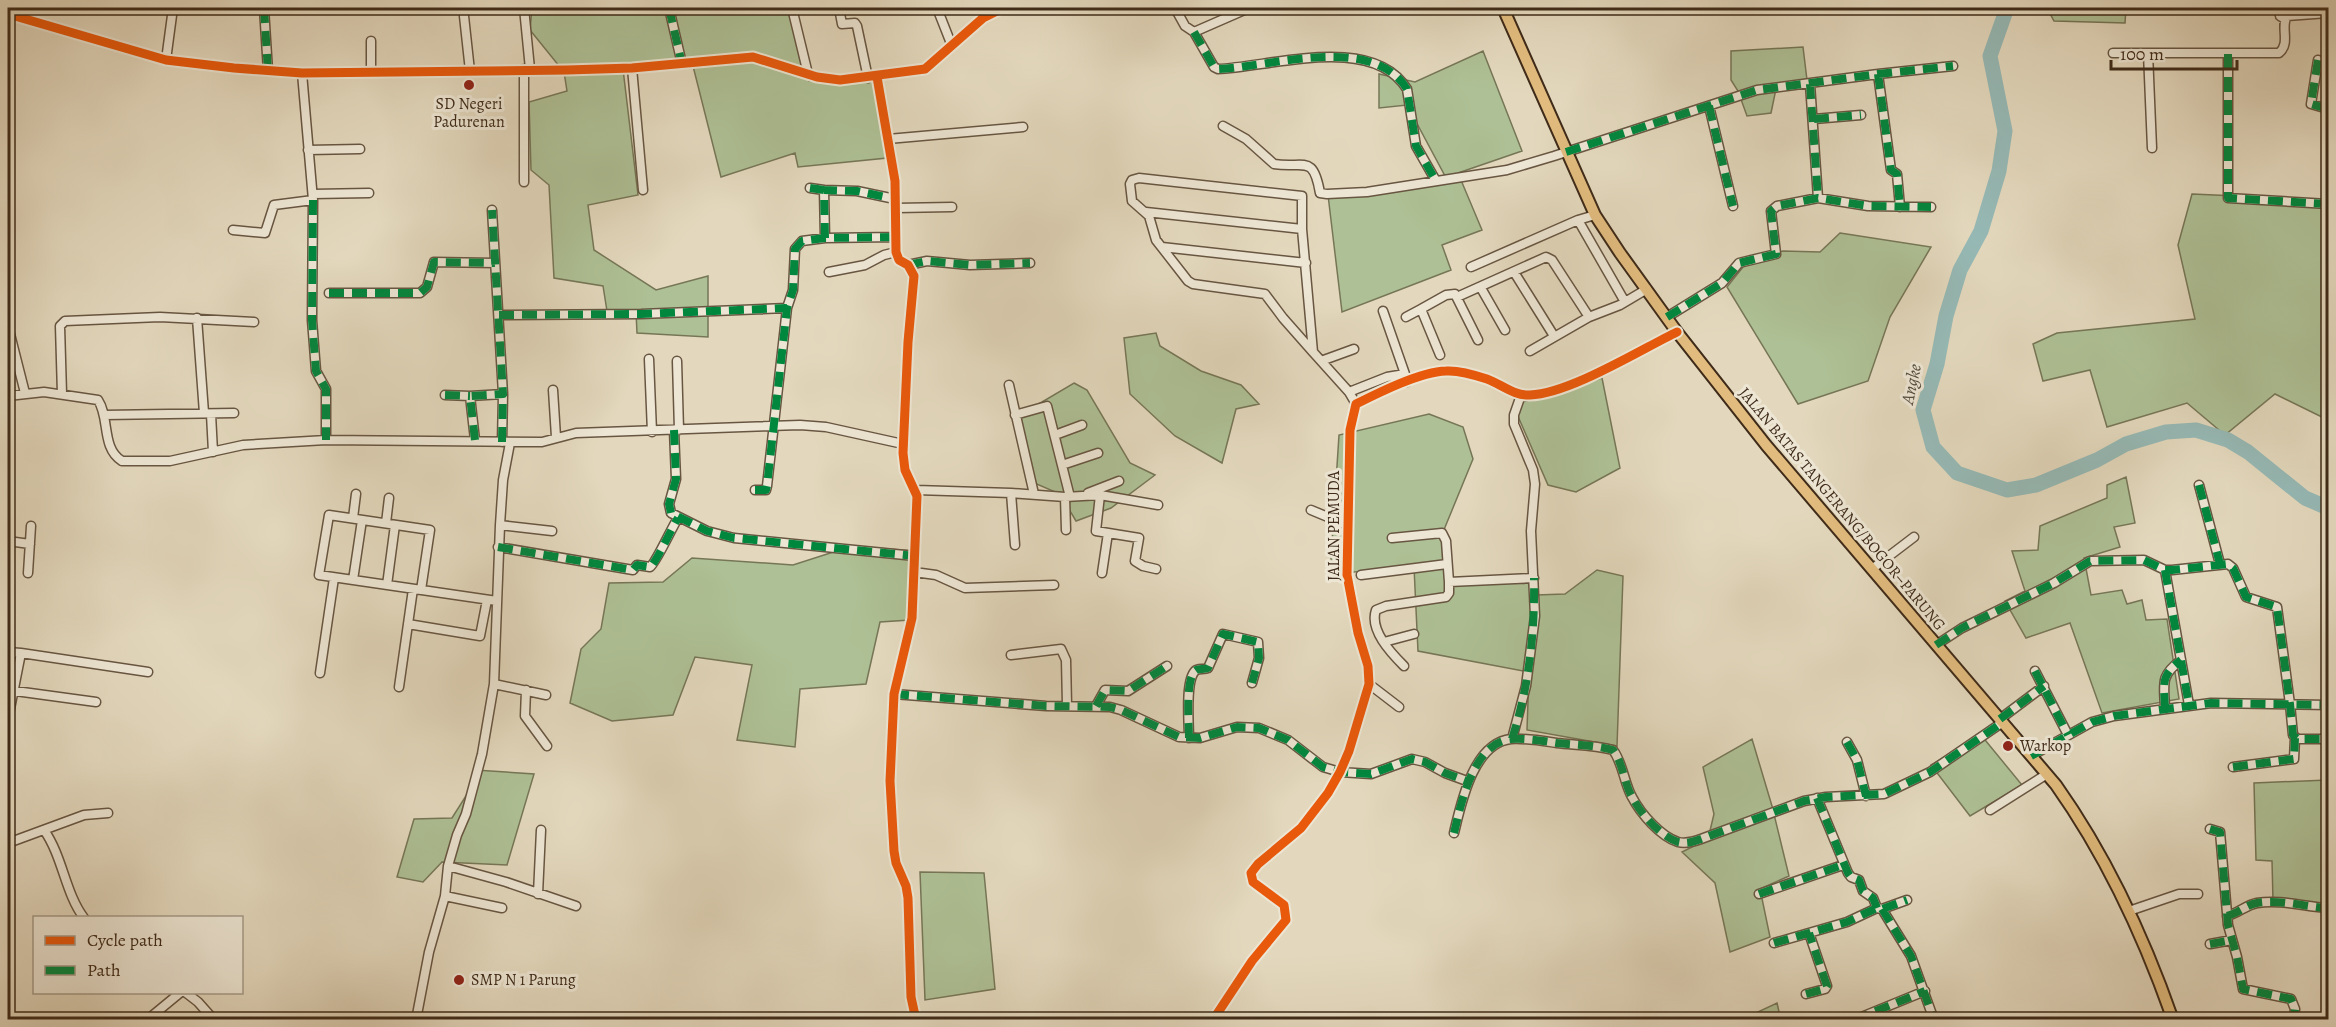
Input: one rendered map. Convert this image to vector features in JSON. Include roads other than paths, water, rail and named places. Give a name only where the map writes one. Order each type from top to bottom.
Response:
[{"type":"main road","name":"JALAN BATAS TANGERANG/BOGOR–PARUNG","points":[[1503,8],[1596,215],[1620,253],[1677,332],[1766,445],[2047,774],[2069,803],[2129,911],[2151,958],[2173,1020]]},
{"type":"street","points":[[166,60],[173,8]]},
{"type":"street","points":[[264,8],[268,71]]},
{"type":"street","points":[[524,8],[527,69],[524,182]]},
{"type":"street","points":[[669,8],[682,64]]},
{"type":"street","points":[[792,8],[808,74]]},
{"type":"street","points":[[839,8],[842,24],[855,23],[857,26],[872,77],[888,139],[895,181],[896,252],[899,260],[908,265],[914,276],[903,444],[905,470],[916,490],[915,556],[912,618],[894,694],[890,781],[894,851],[908,898],[911,997],[916,1020]]},
{"type":"street","points":[[937,8],[952,46]]},
{"type":"street","points":[[11,12],[166,60],[268,71],[302,73],[632,68],[753,57],[808,74],[840,80],[925,69],[983,18],[1003,8]]},
{"type":"street","points":[[1175,8],[1185,27],[1194,32],[1214,67],[1218,69],[1322,56],[1360,59],[1388,71],[1403,82],[1407,89],[1416,147],[1436,181]]},
{"type":"street","points":[[1194,32],[1249,8]]},
{"type":"street","points":[[2280,8],[2280,16],[2285,19]]},
{"type":"street","points":[[2285,19],[2292,14],[2325,11]]},
{"type":"street","points":[[464,16],[470,71]]},
{"type":"street","points":[[2113,53],[2279,53],[2283,51],[2285,44],[2285,19]]},
{"type":"street","points":[[371,42],[371,72]]},
{"type":"street","points":[[2148,53],[2152,148]]},
{"type":"street","points":[[2228,54],[2228,198],[2328,204]]},
{"type":"street","points":[[2318,60],[2311,104],[2328,109]]},
{"type":"street","points":[[1223,126],[1246,140],[1274,164],[1300,163],[1311,168],[1318,175],[1320,193],[1367,192],[1501,171],[1757,90],[1953,66]]},
{"type":"street","points":[[632,68],[643,190]]},
{"type":"street","points":[[302,73],[313,197],[312,320],[316,371],[326,389],[326,440]]},
{"type":"street","points":[[1878,74],[1891,170],[1898,174],[1900,207]]},
{"type":"street","points":[[1810,84],[1818,198]]},
{"type":"street","points":[[1708,106],[1733,206]]},
{"type":"street","points":[[1814,119],[1861,115]]},
{"type":"street","points":[[888,139],[1023,127]]},
{"type":"street","points":[[308,150],[360,149]]},
{"type":"street","points":[[1313,352],[1301,195],[1135,179],[1130,184],[1132,201],[1146,212],[1156,240],[1172,262],[1193,284],[1265,294],[1282,318],[1349,392],[1356,404],[1406,378]]},
{"type":"street","points":[[810,188],[857,191],[896,203],[952,207]]},
{"type":"street","points":[[824,190],[825,238]]},
{"type":"street","points":[[233,230],[265,233],[274,205],[313,197],[369,193]]},
{"type":"street","points":[[1667,317],[1722,284],[1739,263],[1776,255],[1771,211],[1773,208],[1793,201],[1818,198],[1868,206],[1931,207]]},
{"type":"street","points":[[416,1020],[429,952],[445,896],[448,866],[466,814],[482,754],[494,684],[498,546],[506,442],[492,210]]},
{"type":"street","points":[[1146,212],[1302,229]]},
{"type":"street","points":[[1471,267],[1578,220],[1596,215]]},
{"type":"street","points":[[1578,220],[1625,302]]},
{"type":"street","points":[[755,490],[767,488],[776,426],[787,308],[793,290],[797,244],[802,241],[825,238],[895,237]]},
{"type":"street","points":[[1162,248],[1306,263]]},
{"type":"street","points":[[829,272],[865,265],[884,255],[896,252]]},
{"type":"street","points":[[1458,297],[1546,257],[1550,258],[1589,317]]},
{"type":"street","points":[[908,265],[927,261],[970,265],[1030,263]]},
{"type":"street","points":[[329,293],[420,293],[427,286],[434,262],[495,263]]},
{"type":"street","points":[[1514,272],[1554,336]]},
{"type":"street","points":[[1481,288],[1505,330]]},
{"type":"street","points":[[1530,351],[1589,317],[1625,302],[1647,289]]},
{"type":"street","points":[[1406,317],[1446,295],[1455,294],[1478,340]]},
{"type":"street","points":[[499,315],[641,314],[787,308]]},
{"type":"street","points":[[1421,309],[1440,355]]},
{"type":"street","points":[[1383,311],[1406,378]]},
{"type":"street","points":[[62,394],[60,326],[65,321],[160,317],[254,322]]},
{"type":"street","points":[[197,318],[213,452]]},
{"type":"street","points":[[8,326],[25,393]]},
{"type":"street","points":[[1349,392],[1387,377],[1406,378],[1450,371],[1487,380],[1521,395],[1547,393],[1581,380],[1677,332]]},
{"type":"street","points":[[1321,361],[1354,349]]},
{"type":"street","points":[[649,359],[652,432]]},
{"type":"street","points":[[677,361],[675,479],[669,510],[673,516],[707,531],[734,538],[915,556]]},
{"type":"street","points":[[1009,385],[1034,494]]},
{"type":"street","points":[[553,390],[556,437]]},
{"type":"street","points":[[8,396],[25,393],[62,394],[98,400],[104,415],[109,444],[122,461],[170,461],[243,445],[326,440],[542,442],[576,434],[776,426],[826,427],[903,444]]},
{"type":"street","points":[[445,395],[503,394]]},
{"type":"street","points":[[1512,739],[1526,686],[1535,616],[1531,531],[1535,477],[1514,424],[1514,415],[1521,395]]},
{"type":"street","points":[[470,396],[475,440]]},
{"type":"street","name":"JALAN PEMUDA","points":[[1213,1020],[1252,961],[1286,920],[1284,905],[1253,882],[1251,873],[1258,864],[1301,828],[1318,807],[1340,772],[1360,719],[1369,684],[1368,666],[1348,586],[1350,430],[1356,404]]},
{"type":"street","points":[[1015,415],[1047,406],[1062,465],[1067,497],[1065,530]]},
{"type":"street","points":[[104,415],[234,413]]},
{"type":"street","points":[[1055,435],[1082,425]]},
{"type":"street","points":[[1062,465],[1098,453]]},
{"type":"street","points":[[916,490],[1067,497],[1084,494],[1119,481]]},
{"type":"street","points":[[2199,485],[2220,564]]},
{"type":"street","points":[[1011,493],[1015,545]]},
{"type":"street","points":[[353,580],[358,519],[356,494]]},
{"type":"street","points":[[1084,494],[1158,506]]},
{"type":"street","points":[[1100,495],[1096,531],[1139,538],[1135,561],[1143,566],[1156,569]]},
{"type":"street","points":[[386,523],[389,498]]},
{"type":"street","points":[[1311,510],[1347,525]]},
{"type":"street","points":[[399,687],[408,624],[417,590],[430,530],[328,515],[319,575],[334,578],[387,585],[417,590],[487,600],[497,602]]},
{"type":"street","points":[[498,546],[633,570],[637,565],[648,567],[655,564],[660,548],[678,518]]},
{"type":"street","points":[[8,525],[8,541],[30,544]]},
{"type":"street","points":[[387,585],[395,525]]},
{"type":"street","points":[[500,525],[552,531]]},
{"type":"street","points":[[28,573],[31,526]]},
{"type":"street","points":[[1392,538],[1442,532],[1446,541],[1449,582],[1449,593],[1446,597],[1386,606],[1376,610],[1375,622],[1384,642],[1404,666]]},
{"type":"street","points":[[1102,573],[1108,533]]},
{"type":"street","points":[[1872,569],[1914,537]]},
{"type":"street","points":[[1936,645],[1962,628],[2054,583],[2090,561],[2144,560],[2165,570],[2228,564],[2233,568],[2246,597],[2277,607],[2292,732],[2295,738],[2294,759],[2233,767]]},
{"type":"street","points":[[1361,575],[1447,564]]},
{"type":"street","points":[[2165,570],[2189,705]]},
{"type":"street","points":[[914,572],[936,575],[965,588],[1054,585]]},
{"type":"street","points":[[320,673],[334,578]]},
{"type":"street","points":[[1449,582],[1534,578]]},
{"type":"street","points":[[408,624],[480,636],[487,600]]},
{"type":"street","points":[[1189,738],[1189,690],[1194,673],[1198,669],[1208,668],[1223,634],[1258,642],[1258,658],[1252,682]]},
{"type":"street","points":[[1384,642],[1414,634]]},
{"type":"street","points":[[1011,656],[1061,649],[1066,660],[1067,705]]},
{"type":"street","points":[[8,652],[148,672]]},
{"type":"street","points":[[8,719],[11,690],[21,653]]},
{"type":"street","points":[[2164,708],[2164,676],[2181,660]]},
{"type":"street","points":[[1096,706],[1104,690],[1128,691],[1167,666]]},
{"type":"street","points":[[2035,670],[2068,735]]},
{"type":"street","points":[[494,684],[546,695]]},
{"type":"street","points":[[1369,684],[1399,707]]},
{"type":"street","points":[[1454,833],[1467,781],[1474,767],[1503,741],[1512,739],[1613,750],[1632,798],[1653,824],[1679,842],[1685,843],[1817,798],[1884,794],[1929,772],[2044,686]]},
{"type":"street","points":[[11,690],[96,702]]},
{"type":"street","points":[[526,690],[525,716],[547,746]]},
{"type":"street","points":[[894,694],[1046,706],[1096,706],[1121,710],[1168,733],[1189,738],[1200,738],[1237,728],[1259,728],[1288,740],[1323,767],[1340,772],[1371,774],[1412,759],[1425,762],[1467,781]]},
{"type":"street","points":[[2031,756],[2101,719],[2164,708],[2229,702],[2328,705]]},
{"type":"street","points":[[2295,738],[2328,739]]},
{"type":"street","points":[[1847,742],[1857,760],[1866,796]]},
{"type":"street","points":[[1990,810],[2047,774]]},
{"type":"street","points":[[1817,798],[1849,876],[1859,880],[1863,891],[1873,898],[1911,956],[1935,1020]]},
{"type":"street","points":[[8,843],[84,815],[108,813]]},
{"type":"street","points":[[2210,829],[2220,832],[2227,916],[2243,990],[2291,999],[2295,1008],[2294,1020]]},
{"type":"street","points":[[44,830],[62,865],[73,899],[83,916]]},
{"type":"street","points":[[538,894],[542,830]]},
{"type":"street","points":[[1759,894],[1843,865]]},
{"type":"street","points":[[448,866],[576,906]]},
{"type":"street","points":[[2129,911],[2179,894],[2198,894]]},
{"type":"street","points":[[445,896],[502,908]]},
{"type":"street","points":[[1774,943],[1847,922],[1907,900]]},
{"type":"street","points":[[2227,916],[2259,903],[2328,908]]},
{"type":"street","points":[[1806,994],[1825,989],[1827,986],[1809,933]]},
{"type":"street","points":[[2210,944],[2232,940]]},
{"type":"street","points":[[1858,1019],[1925,991]]},
{"type":"street","points":[[147,1020],[182,994]]},
{"type":"street","points":[[185,994],[198,1002],[214,1020]]},
{"type":"waterway","name":"Angke","points":[[2007,8],[1990,56],[2005,131],[1999,171],[1981,231],[1960,270],[1923,410],[1933,447],[1957,473],[2007,490],[2036,485],[2097,460],[2126,444],[2166,432],[2196,430],[2228,440],[2248,452],[2305,498],[2328,508]]},
{"type":"place","name":"SD Negeri Padurenan","points":[[469,85]]},
{"type":"place","name":"Warkop","points":[[2008,746]]},
{"type":"place","name":"SMP N 1 Parung","points":[[459,980]]}]
